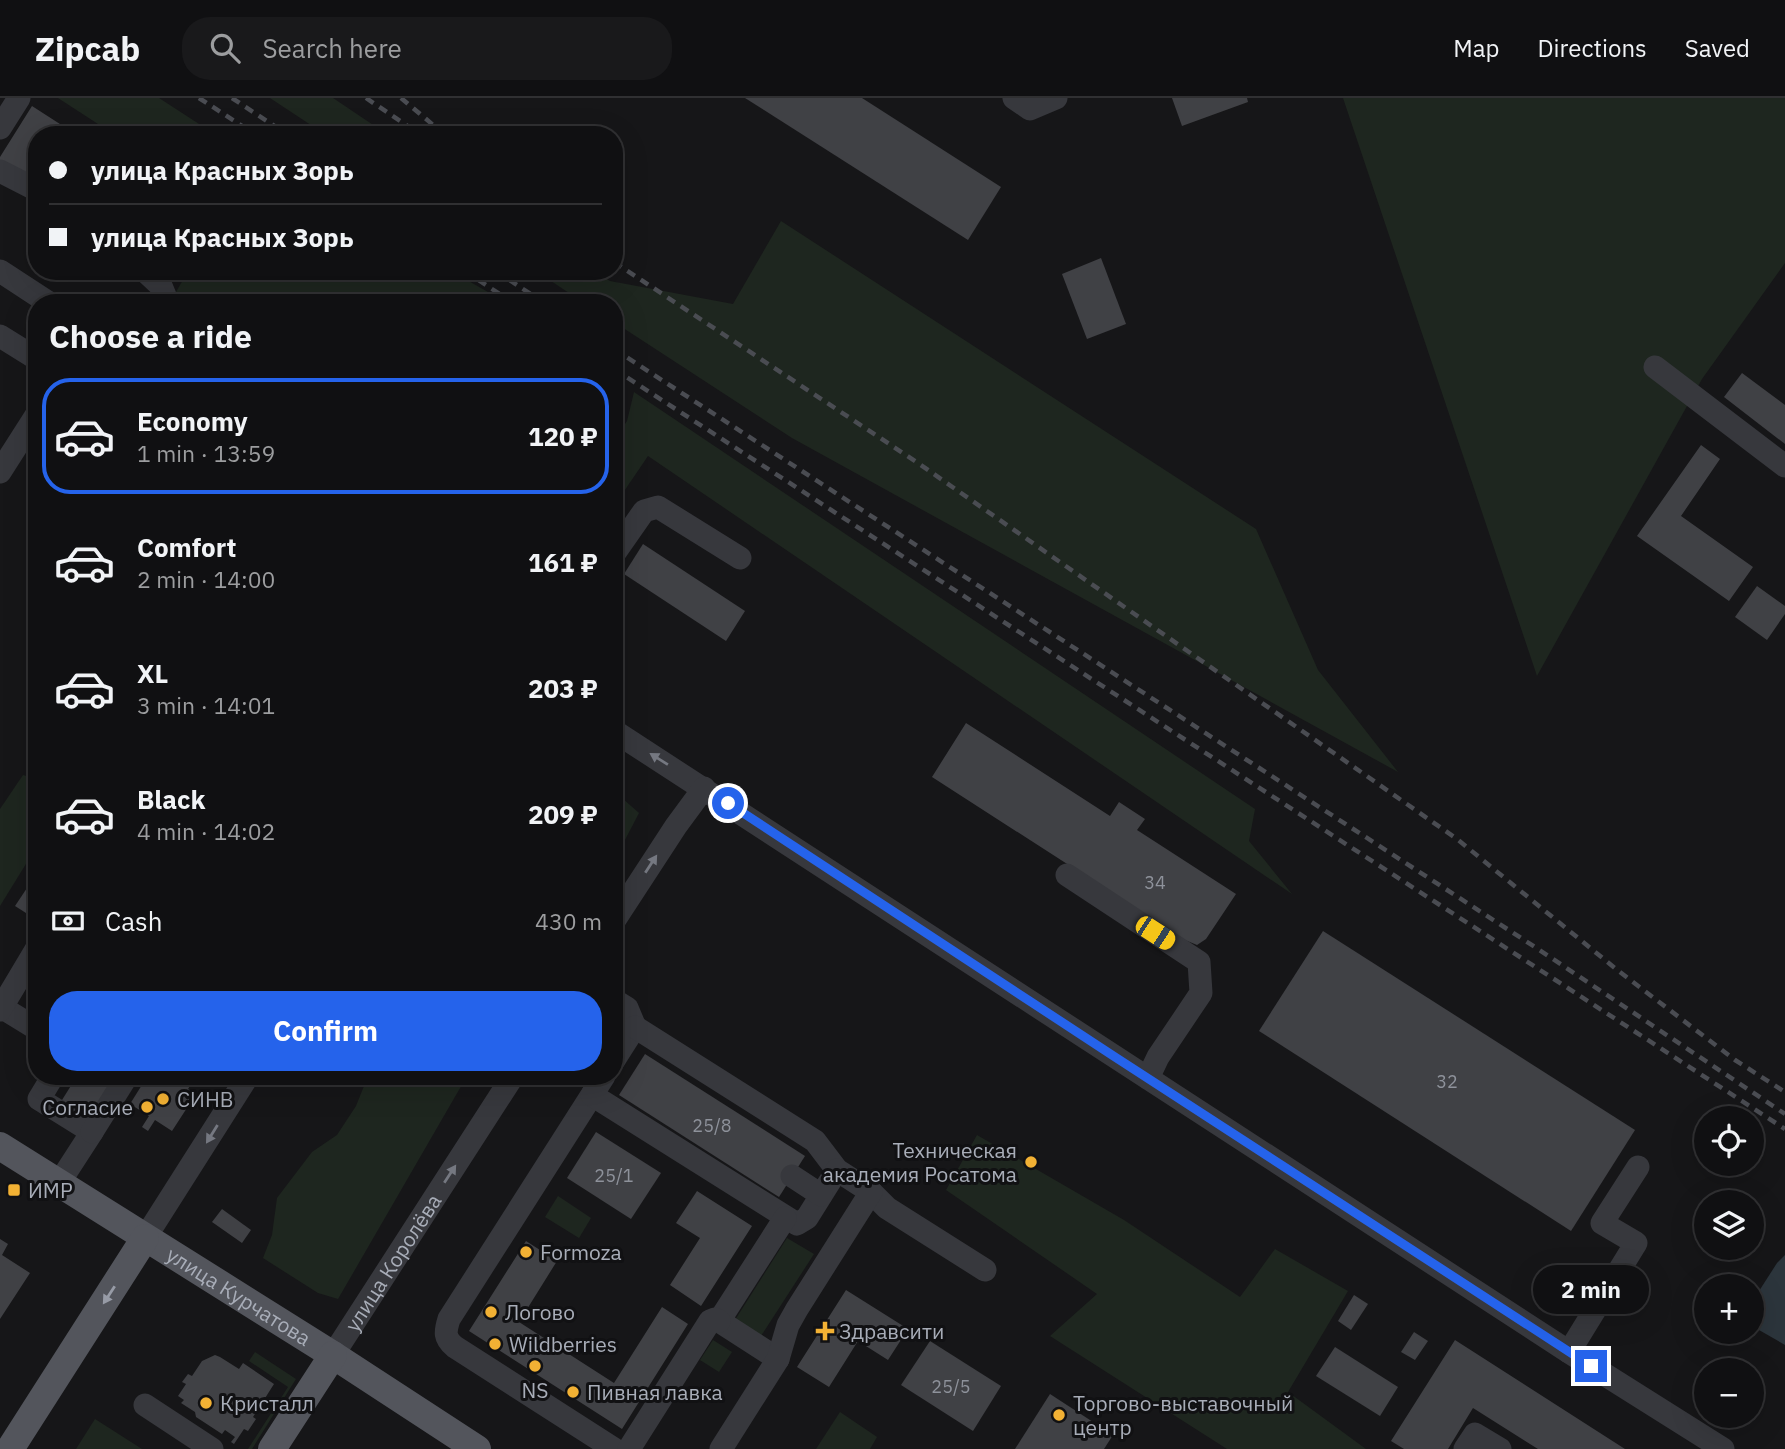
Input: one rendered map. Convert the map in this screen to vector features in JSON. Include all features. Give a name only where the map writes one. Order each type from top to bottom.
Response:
[{"type":"main road","name":"улица Курчатова","points":[[0,1146],[477,1449]]},
{"type":"main road","points":[[10,1449],[145,1238]]},
{"type":"main road","name":"улица Королёва","points":[[272,1449],[332,1355]]},
{"type":"street","points":[[0,128],[19,98]]},
{"type":"street","points":[[1014,98],[1030,109],[1056,98]]},
{"type":"street","points":[[0,171],[28,185]]},
{"type":"street","points":[[0,271],[34,294]]},
{"type":"street","points":[[0,336],[28,353]]},
{"type":"street","points":[[1655,367],[1785,466]]},
{"type":"street","points":[[0,472],[28,428]]},
{"type":"street","points":[[623,541],[644,511],[658,507],[740,558]]},
{"type":"street","points":[[623,737],[1569,1352],[1723,1449]]},
{"type":"street","points":[[623,907],[704,788]]},
{"type":"street","points":[[1067,875],[1199,962],[1201,993],[1158,1057],[1148,1078]]},
{"type":"street","points":[[28,963],[1,1008],[28,1024]]},
{"type":"street","points":[[623,1006],[627,1008],[635,1027],[814,1141],[837,1170],[871,1192],[887,1208],[985,1270]]},
{"type":"street","points":[[623,1046],[635,1027]]},
{"type":"street","points":[[48,1085],[39,1099],[92,1132]]},
{"type":"street","points":[[59,1182],[121,1085]]},
{"type":"street","points":[[145,1238],[242,1085]]},
{"type":"street","name":"улица Королёва","points":[[332,1355],[507,1085]]},
{"type":"street","points":[[614,1449],[455,1347],[448,1341],[446,1331],[449,1319],[598,1086],[797,1224],[802,1222],[837,1170]]},
{"type":"street","points":[[1569,1352],[1636,1243],[1602,1223],[1638,1167]]},
{"type":"street","points":[[792,1176],[821,1195]]},
{"type":"street","points":[[721,1449],[778,1359],[788,1325],[797,1309],[871,1192]]},
{"type":"street","points":[[719,1321],[785,1218]]},
{"type":"street","points":[[629,1449],[710,1321],[719,1321],[778,1359]]},
{"type":"street","points":[[145,1405],[212,1449]]},
{"type":"street","points":[[1465,1449],[1475,1434],[1500,1449]]},
{"type":"shaded area","points":[[58,98],[159,98],[202,126],[101,126]]},
{"type":"shaded area","points":[[270,98],[333,98],[375,126],[312,126]]},
{"type":"shaded area","points":[[1343,98],[1785,98],[1785,263],[1702,379],[1537,676]]},
{"type":"shaded area","points":[[781,221],[1256,529],[1318,670],[1398,772],[792,438],[623,328],[623,294],[570,294],[550,280],[608,280],[733,304]]},
{"type":"shaded area","points":[[183,280],[467,280],[491,294],[178,294],[176,292]]},
{"type":"shaded area","points":[[634,392],[1255,809],[1249,841],[1292,894],[648,456],[623,493],[623,427]]},
{"type":"shaded area","points":[[23,775],[28,776],[28,861],[0,906],[0,809]]},
{"type":"shaded area","points":[[623,799],[639,813],[623,844]]},
{"type":"shaded area","points":[[364,1085],[462,1085],[338,1299],[318,1293],[263,1258],[272,1235],[277,1198],[312,1152],[337,1135],[356,1106]]},
{"type":"shaded area","points":[[977,1135],[1124,1220],[1240,1297],[1275,1249],[1348,1291],[1288,1392],[1366,1449],[1227,1449],[1050,1336],[1097,1294],[946,1190]]},
{"type":"shaded area","points":[[558,1196],[591,1218],[579,1238],[545,1217]]},
{"type":"shaded area","points":[[787,1238],[814,1254],[761,1336],[735,1320]]},
{"type":"shaded area","points":[[1785,1255],[1785,1345],[1764,1333],[1764,1283]]},
{"type":"shaded area","points":[[713,1340],[732,1352],[719,1372],[700,1360]]},
{"type":"shaded area","points":[[255,1352],[296,1379],[252,1449],[248,1449],[288,1387],[249,1361]]},
{"type":"shaded area","points":[[840,1412],[877,1437],[870,1449],[816,1449]]},
{"type":"shaded area","points":[[95,1419],[142,1449],[76,1449]]},
{"type":"building","points":[[745,98],[862,98],[1001,187],[968,240]]},
{"type":"building","points":[[1172,98],[1247,98],[1248,102],[1182,126]]},
{"type":"building","points":[[32,106],[63,126],[28,126],[28,180],[0,162],[0,157]]},
{"type":"building","points":[[1101,258],[1126,324],[1087,339],[1062,274]]},
{"type":"building","points":[[1742,373],[1785,405],[1785,444],[1724,397]]},
{"type":"building","points":[[1701,445],[1720,459],[1681,516],[1753,567],[1729,601],[1637,536]]},
{"type":"building","points":[[643,544],[745,611],[726,641],[624,574]]},
{"type":"building","points":[[1757,586],[1785,606],[1785,614],[1767,640],[1735,617]]},
{"type":"building","points":[[966,723],[1110,816],[1119,802],[1145,819],[1137,830],[1236,894],[1206,939],[1197,945],[1185,940],[932,777]]},
{"type":"building","points":[[28,886],[28,914],[15,906]]},
{"type":"building","points":[[1323,931],[1635,1130],[1571,1231],[1259,1031]]},
{"type":"building","points":[[645,1054],[805,1156],[779,1197],[619,1095]]},
{"type":"building","points":[[71,1085],[111,1085],[92,1115],[62,1100]]},
{"type":"building","name":"СИНВ","points":[[142,1085],[190,1085],[188,1089],[196,1094],[172,1131],[155,1120],[148,1131],[142,1127],[149,1116],[130,1104]]},
{"type":"building","points":[[596,1132],[661,1173],[631,1219],[567,1178]]},
{"type":"building","points":[[697,1191],[752,1226],[701,1306],[670,1285],[700,1238],[676,1223]]},
{"type":"building","points":[[222,1209],[251,1230],[242,1243],[212,1222]]},
{"type":"building","points":[[0,1239],[8,1244],[2,1255],[30,1273],[0,1319]]},
{"type":"building","points":[[526,1241],[557,1261],[519,1322],[614,1383],[662,1307],[688,1324],[622,1429],[469,1331]]},
{"type":"building","points":[[846,1290],[908,1329],[888,1360],[858,1341],[829,1387],[797,1367]]},
{"type":"building","points":[[1354,1295],[1368,1304],[1351,1330],[1338,1321]]},
{"type":"building","points":[[1414,1332],[1428,1341],[1415,1360],[1401,1352]]},
{"type":"building","points":[[1455,1340],[1625,1449],[1538,1449],[1473,1408],[1448,1449],[1404,1449],[1391,1441]]},
{"type":"building","points":[[930,1341],[1001,1386],[973,1431],[901,1385]]},
{"type":"building","points":[[1335,1347],[1398,1387],[1380,1416],[1316,1376]]},
{"type":"building","points":[[215,1355],[239,1369],[243,1363],[274,1384],[253,1417],[256,1419],[248,1431],[244,1429],[234,1444],[231,1442],[235,1437],[225,1430],[222,1434],[196,1417],[195,1412],[181,1403],[184,1400],[178,1396],[186,1384],[182,1382],[188,1374],[192,1376],[202,1361]]},
{"type":"building","name":"Торгово-выставочный центр","points":[[1050,1394],[1113,1435],[1104,1449],[1015,1449]]},
{"type":"railway","points":[[199,98],[242,126]]},
{"type":"railway","points":[[232,98],[274,126]]},
{"type":"railway","points":[[366,98],[408,126]]},
{"type":"railway","points":[[401,98],[434,126]]},
{"type":"railway","points":[[623,268],[918,463],[1457,839],[1616,969],[1735,1060],[1785,1092]]},
{"type":"railway","points":[[478,280],[500,294]]},
{"type":"railway","points":[[510,280],[530,294]]},
{"type":"railway","points":[[623,355],[1538,949],[1785,1114]]},
{"type":"railway","points":[[623,375],[1785,1129]]},
{"type":"place","name":"СИНВ","points":[[163,1099]]},
{"type":"place","name":"Согласие","points":[[147,1107]]},
{"type":"place","name":"Техническая академия Росатома","points":[[1031,1162]]},
{"type":"place","name":"ИМР","points":[[14,1190]]},
{"type":"place","name":"Formoza","points":[[526,1252]]},
{"type":"place","name":"Логово","points":[[491,1312]]},
{"type":"place","name":"Здравсити","points":[[825,1331]]},
{"type":"place","name":"Wildberries","points":[[495,1344]]},
{"type":"place","name":"NS","points":[[535,1366]]},
{"type":"place","name":"Пивная лавка","points":[[573,1392]]},
{"type":"place","name":"Кристалл","points":[[206,1403]]},
{"type":"place","name":"Торгово-выставочный центр","points":[[1059,1415]]},
{"type":"route","points":[[728,803],[1591,1366]]}]
